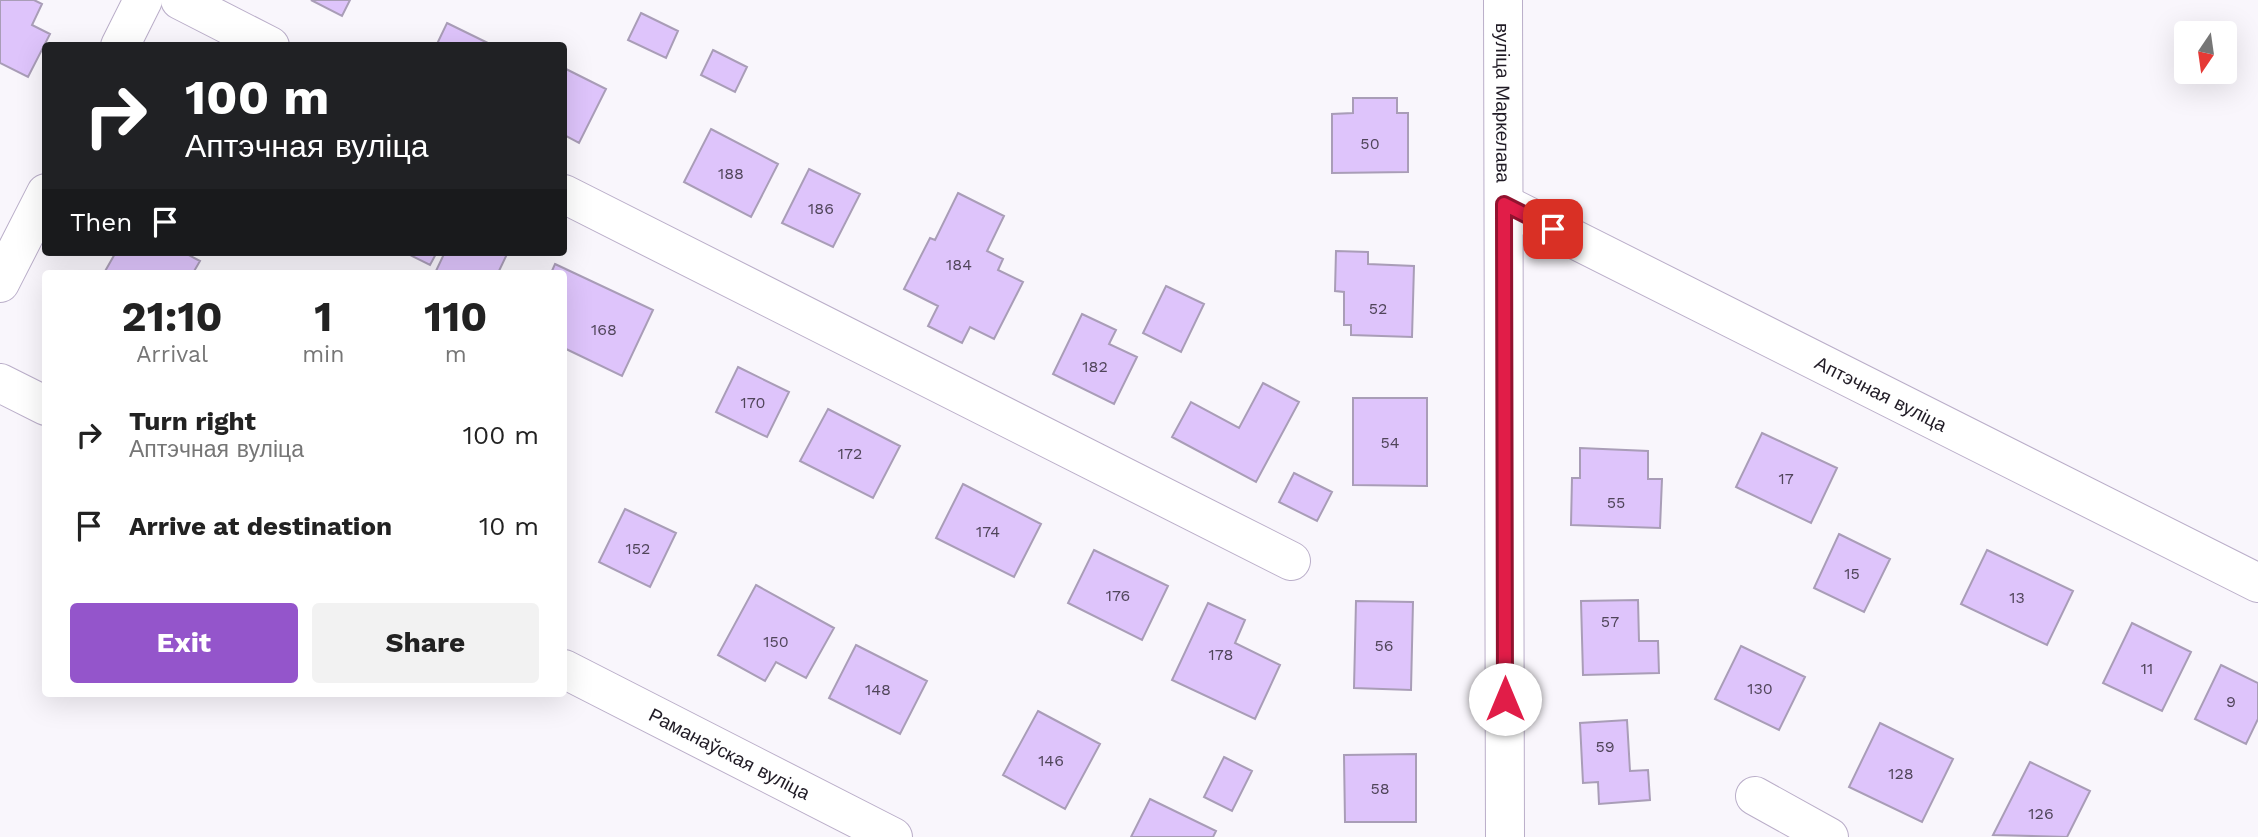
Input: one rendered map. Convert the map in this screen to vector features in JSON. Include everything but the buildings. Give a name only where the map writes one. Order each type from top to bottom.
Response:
[{"type":"street","points":[[122,42],[143,0]]},
{"type":"street","points":[[180,0],[263,42]]},
{"type":"street","name":"вуліца Маркелава","points":[[1503,0],[1505,837]]},
{"type":"street","points":[[567,196],[1291,561]]},
{"type":"street","points":[[0,283],[42,201]]},
{"type":"street","name":"Аптэчная вуліца","points":[[1504,204],[2258,583]]},
{"type":"street","points":[[0,383],[42,404]]},
{"type":"street","name":"Раманаўская вуліца","points":[[567,672],[893,837]]},
{"type":"street","points":[[1755,796],[1829,837]]},
{"type":"route","points":[[1505,699],[1504,204],[1553,229]]}]
